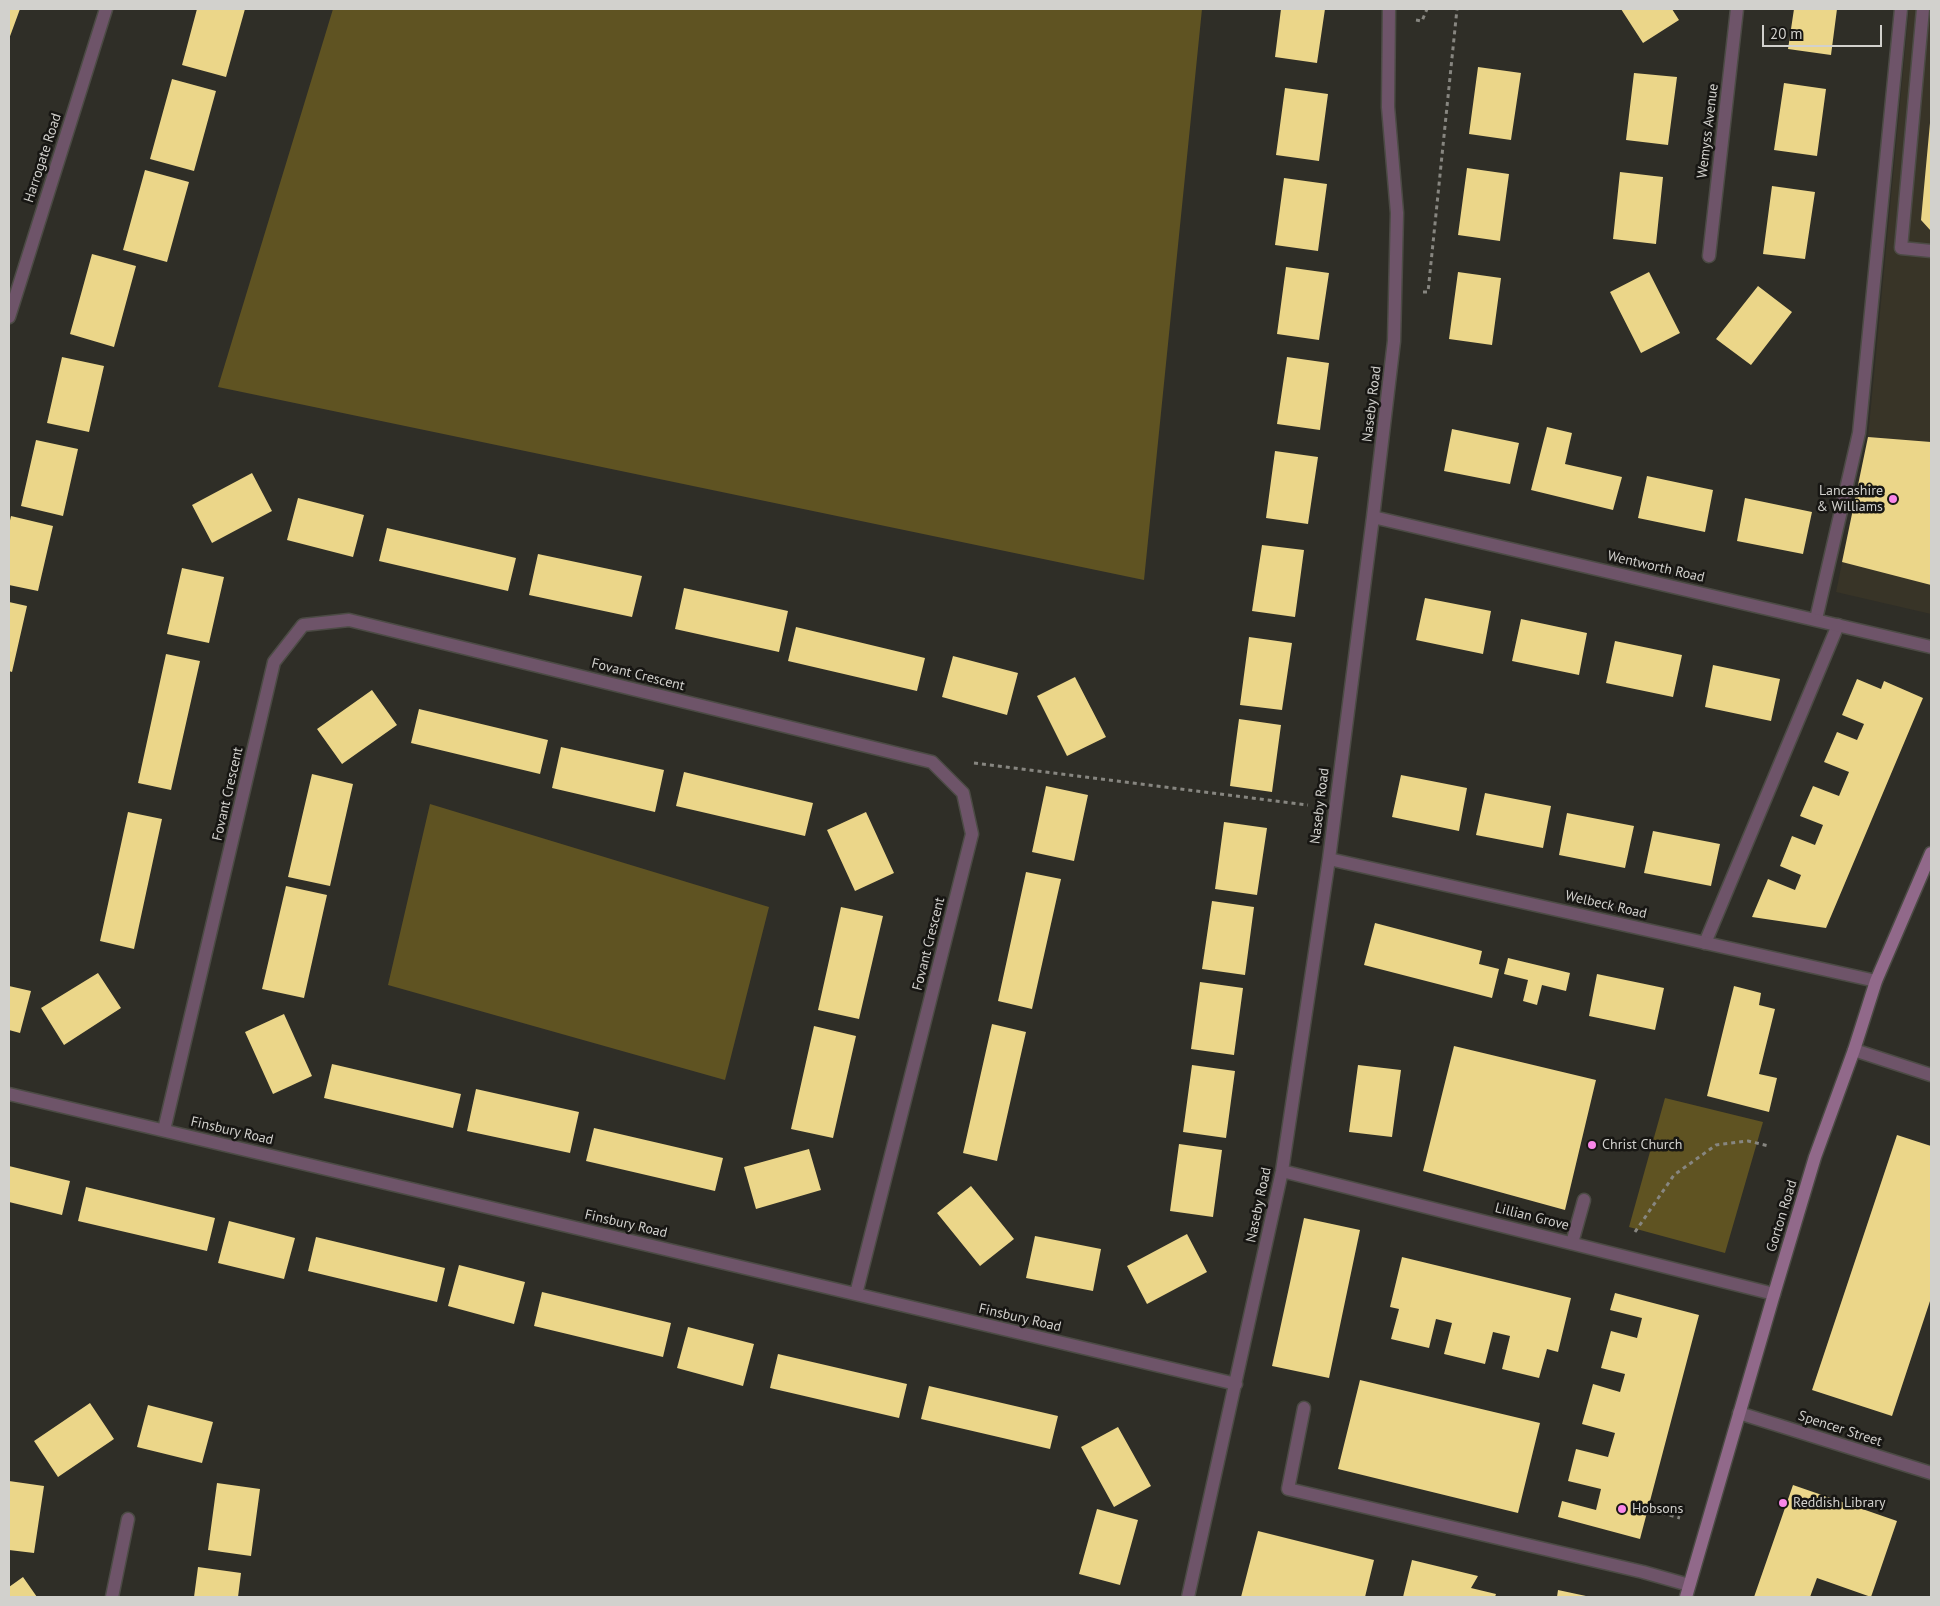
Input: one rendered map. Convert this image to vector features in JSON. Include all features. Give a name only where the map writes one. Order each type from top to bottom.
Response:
[{"type":"main road","name":"Gorton Road","points":[[1688,1591],[1815,1158],[1854,1050],[1876,981],[1931,853]]},
{"type":"street","name":"Harrogate Road","points":[[9,317],[106,9]]},
{"type":"street","name":"Naseby Road","points":[[1188,1597],[1282,1171],[1329,859],[1373,517],[1394,342],[1397,213],[1388,107],[1389,9]]},
{"type":"street","name":"Wemyss Avenue","points":[[1708,256],[1737,9]]},
{"type":"street","points":[[1816,619],[1859,432],[1901,9]]},
{"type":"street","points":[[1923,9],[1901,248],[1931,251]]},
{"type":"street","name":"Wentworth Road","points":[[1373,517],[1816,619],[1931,648]]},
{"type":"street","name":"Fovant Crescent","points":[[164,1130],[274,662],[303,625],[349,620],[359,622],[932,762],[963,793],[972,834],[856,1294]]},
{"type":"street","points":[[1704,943],[1838,625]]},
{"type":"street","name":"Welbeck Road","points":[[1329,859],[1876,981]]},
{"type":"street","points":[[1854,1050],[1931,1075]]},
{"type":"street","name":"Finsbury Road","points":[[9,1094],[1236,1384]]},
{"type":"street","name":"Lillian Grove","points":[[1282,1171],[1774,1294]]},
{"type":"street","points":[[1572,1243],[1584,1200]]},
{"type":"street","points":[[1304,1408],[1288,1489],[1643,1572],[1688,1591]]},
{"type":"street","name":"Spencer Street","points":[[1739,1414],[1930,1470]]},
{"type":"street","points":[[112,1597],[128,1518]]},
{"type":"path","points":[[1422,292],[1428,292],[1457,9]]},
{"type":"path","points":[[965,762],[1335,808]]},
{"type":"path","points":[[1620,1255],[1674,1175],[1716,1145],[1748,1141],[1769,1146]]},
{"type":"path","points":[[1662,1513],[1683,1518]]},
{"type":"shaded area","points":[[333,9],[1202,9],[1144,580],[218,387]]},
{"type":"shaded area","name":"Lancashire & Williams","points":[[1909,9],[1931,9],[1931,614],[1836,592],[1868,437]]},
{"type":"shaded area","points":[[430,804],[769,907],[725,1080],[388,985]]},
{"type":"shaded area","points":[[1665,1098],[1763,1122],[1725,1253],[1629,1227]]},
{"type":"building","points":[[9,9],[20,9],[9,39]]},
{"type":"building","points":[[197,9],[245,9],[226,77],[182,65]]},
{"type":"building","points":[[1281,9],[1325,9],[1317,63],[1275,57]]},
{"type":"building","points":[[1621,9],[1672,9],[1679,20],[1643,43]]},
{"type":"building","points":[[1794,9],[1837,9],[1831,55],[1788,49]]},
{"type":"building","points":[[1478,67],[1521,73],[1511,140],[1469,134]]},
{"type":"building","points":[[1634,73],[1677,77],[1668,145],[1626,140]]},
{"type":"building","points":[[172,79],[216,91],[194,171],[150,159]]},
{"type":"building","points":[[1784,83],[1826,89],[1817,156],[1774,150]]},
{"type":"building","points":[[1285,88],[1328,94],[1319,161],[1276,155]]},
{"type":"building","points":[[1931,123],[1931,231],[1921,220]]},
{"type":"building","points":[[1467,168],[1509,174],[1500,241],[1458,235]]},
{"type":"building","points":[[145,170],[189,182],[167,262],[123,250]]},
{"type":"building","points":[[1620,172],[1663,177],[1656,244],[1613,239]]},
{"type":"building","points":[[1284,178],[1327,184],[1318,251],[1275,245]]},
{"type":"building","points":[[1772,186],[1815,192],[1805,259],[1763,254]]},
{"type":"building","points":[[92,254],[136,266],[114,347],[70,334]]},
{"type":"building","points":[[1286,267],[1329,273],[1319,340],[1277,334]]},
{"type":"building","points":[[1458,272],[1501,278],[1492,345],[1449,339]]},
{"type":"building","points":[[1649,272],[1680,333],[1641,353],[1610,292]]},
{"type":"building","points":[[1758,286],[1792,312],[1751,365],[1716,339]]},
{"type":"building","points":[[62,357],[104,366],[89,432],[47,423]]},
{"type":"building","points":[[1287,357],[1329,363],[1320,430],[1277,424]]},
{"type":"building","points":[[1547,427],[1572,433],[1565,464],[1622,477],[1613,510],[1531,490]]},
{"type":"building","points":[[1452,429],[1519,443],[1510,484],[1444,471]]},
{"type":"building","points":[[1868,437],[1931,442],[1931,585],[1842,562]]},
{"type":"building","points":[[36,440],[78,449],[63,516],[21,506]]},
{"type":"building","points":[[1275,451],[1318,457],[1308,524],[1266,518]]},
{"type":"building","points":[[252,473],[272,511],[212,543],[192,505]]},
{"type":"building","points":[[1647,476],[1713,490],[1705,532],[1638,518]]},
{"type":"building","points":[[298,498],[364,515],[353,557],[287,540]]},
{"type":"building","points":[[1745,498],[1812,512],[1803,554],[1737,541]]},
{"type":"building","points":[[11,516],[53,526],[38,591],[9,585],[9,525]]},
{"type":"building","points":[[387,528],[516,558],[508,591],[379,561]]},
{"type":"building","points":[[1262,545],[1304,550],[1295,617],[1252,611]]},
{"type":"building","points":[[538,554],[642,576],[632,617],[529,595]]},
{"type":"building","points":[[182,568],[224,577],[209,643],[167,634]]},
{"type":"building","points":[[684,588],[788,611],[779,652],[675,629]]},
{"type":"building","points":[[1425,598],[1491,611],[1483,654],[1416,640]]},
{"type":"building","points":[[9,602],[27,606],[12,672],[9,671]]},
{"type":"building","points":[[1521,619],[1587,633],[1579,675],[1512,661]]},
{"type":"building","points":[[796,627],[925,658],[917,691],[788,661]]},
{"type":"building","points":[[1249,637],[1292,643],[1282,710],[1240,705]]},
{"type":"building","points":[[1615,641],[1682,655],[1673,697],[1606,683]]},
{"type":"building","points":[[166,654],[200,661],[171,790],[138,783]]},
{"type":"building","points":[[953,656],[1018,673],[1007,715],[942,697]]},
{"type":"building","points":[[1713,665],[1780,679],[1771,721],[1705,707]]},
{"type":"building","points":[[1075,677],[1106,737],[1067,756],[1037,696]]},
{"type":"building","points":[[1857,679],[1881,689],[1884,681],[1923,698],[1826,928],[1752,917],[1768,879],[1795,890],[1801,875],[1780,866],[1792,836],[1815,845],[1823,825],[1800,816],[1813,786],[1839,796],[1849,772],[1824,762],[1837,732],[1857,740],[1864,724],[1842,715]]},
{"type":"building","points":[[372,690],[397,725],[342,764],[317,729]]},
{"type":"building","points":[[419,709],[548,740],[540,774],[411,743]]},
{"type":"building","points":[[1239,719],[1281,725],[1272,792],[1230,786]]},
{"type":"building","points":[[561,747],[664,770],[655,812],[552,788]]},
{"type":"building","points":[[684,772],[813,803],[805,836],[676,806]]},
{"type":"building","points":[[312,774],[353,784],[330,886],[288,877]]},
{"type":"building","points":[[1401,775],[1467,788],[1459,831],[1392,817]]},
{"type":"building","points":[[1046,786],[1088,795],[1074,861],[1032,852]]},
{"type":"building","points":[[1485,793],[1551,806],[1543,848],[1476,835]]},
{"type":"building","points":[[128,812],[162,819],[134,949],[100,941]]},
{"type":"building","points":[[866,812],[894,873],[855,891],[827,830]]},
{"type":"building","points":[[1567,813],[1634,826],[1625,868],[1559,855]]},
{"type":"building","points":[[1224,822],[1267,828],[1257,895],[1215,889]]},
{"type":"building","points":[[1653,831],[1720,844],[1711,886],[1644,873]]},
{"type":"building","points":[[1026,872],[1061,879],[1032,1009],[998,1001]]},
{"type":"building","points":[[286,886],[327,895],[304,998],[262,989]]},
{"type":"building","points":[[1212,901],[1254,907],[1245,975],[1202,969]]},
{"type":"building","points":[[841,907],[883,916],[859,1019],[818,1010]]},
{"type":"building","points":[[1375,923],[1482,951],[1479,964],[1499,969],[1492,998],[1364,965]]},
{"type":"building","points":[[1508,958],[1570,973],[1566,991],[1542,985],[1537,1005],[1523,1001],[1528,980],[1504,974]]},
{"type":"building","points":[[98,973],[121,1008],[64,1045],[41,1008]]},
{"type":"building","points":[[1597,974],[1664,988],[1655,1030],[1589,1016]]},
{"type":"building","points":[[1200,982],[1243,988],[1234,1055],[1191,1049]]},
{"type":"building","points":[[9,986],[31,991],[20,1033],[9,1030]]},
{"type":"building","points":[[1734,986],[1761,993],[1759,1005],[1775,1009],[1759,1074],[1777,1078],[1769,1112],[1707,1096]]},
{"type":"building","points":[[284,1014],[312,1076],[273,1094],[245,1032]]},
{"type":"building","points":[[992,1024],[1026,1032],[997,1161],[963,1153]]},
{"type":"building","points":[[814,1026],[856,1036],[833,1138],[791,1129]]},
{"type":"building","points":[[1454,1046],[1596,1080],[1565,1210],[1423,1171]]},
{"type":"building","points":[[332,1064],[461,1094],[453,1128],[324,1098]]},
{"type":"building","points":[[1192,1065],[1235,1071],[1226,1138],[1183,1132]]},
{"type":"building","points":[[1358,1065],[1401,1070],[1392,1137],[1349,1132]]},
{"type":"building","points":[[476,1089],[579,1112],[570,1153],[467,1131]]},
{"type":"building","points":[[594,1128],[723,1158],[715,1191],[586,1161]]},
{"type":"building","points":[[1897,1135],[1931,1146],[1931,1298],[1892,1416],[1812,1390]]},
{"type":"building","points":[[1179,1144],[1222,1150],[1213,1217],[1170,1211]]},
{"type":"building","points":[[809,1149],[821,1190],[756,1209],[744,1167]]},
{"type":"building","points":[[9,1166],[70,1181],[62,1215],[9,1202]]},
{"type":"building","points":[[971,1186],[1014,1239],[980,1266],[937,1213]]},
{"type":"building","points":[[86,1187],[215,1218],[207,1251],[78,1221]]},
{"type":"building","points":[[1304,1218],[1360,1230],[1329,1378],[1272,1366]]},
{"type":"building","points":[[229,1221],[295,1238],[284,1279],[218,1263]]},
{"type":"building","points":[[1187,1234],[1207,1272],[1147,1304],[1127,1266]]},
{"type":"building","points":[[1035,1236],[1101,1249],[1093,1291],[1026,1278]]},
{"type":"building","points":[[316,1237],[445,1268],[437,1302],[308,1271]]},
{"type":"building","points":[[1402,1257],[1571,1298],[1558,1352],[1547,1349],[1539,1378],[1502,1369],[1510,1336],[1493,1332],[1485,1364],[1444,1354],[1452,1323],[1436,1319],[1429,1348],[1391,1339],[1399,1309],[1390,1307]]},
{"type":"building","points":[[459,1265],[525,1282],[514,1324],[448,1306]]},
{"type":"building","points":[[542,1292],[671,1323],[663,1357],[534,1326]]},
{"type":"building","points":[[1615,1293],[1699,1315],[1640,1539],[1558,1517],[1562,1501],[1596,1510],[1601,1489],[1568,1481],[1576,1449],[1608,1457],[1615,1433],[1582,1424],[1593,1384],[1620,1392],[1625,1374],[1601,1368],[1611,1331],[1637,1338],[1642,1318],[1610,1310]]},
{"type":"building","points":[[688,1327],[754,1344],[743,1386],[677,1368]]},
{"type":"building","points":[[778,1354],[907,1384],[899,1418],[770,1388]]},
{"type":"building","points":[[1360,1380],[1540,1423],[1518,1513],[1338,1469]]},
{"type":"building","points":[[929,1386],[1058,1416],[1050,1449],[921,1419]]},
{"type":"building","points":[[90,1403],[114,1439],[58,1477],[34,1441]]},
{"type":"building","points":[[148,1405],[213,1422],[202,1463],[137,1447]]},
{"type":"building","points":[[1118,1427],[1151,1486],[1114,1507],[1081,1447]]},
{"type":"building","points":[[9,1481],[44,1486],[34,1553],[9,1550]]},
{"type":"building","points":[[217,1483],[260,1489],[251,1556],[208,1550]]},
{"type":"building","points":[[1793,1485],[1897,1521],[1871,1597],[1817,1578],[1810,1597],[1754,1597]]},
{"type":"building","points":[[1097,1509],[1138,1520],[1120,1585],[1079,1574]]},
{"type":"building","points":[[1258,1531],[1374,1560],[1365,1597],[1241,1597]]},
{"type":"building","points":[[1412,1560],[1478,1576],[1471,1588],[1496,1594],[1495,1597],[1403,1597]]},
{"type":"building","points":[[198,1567],[241,1573],[238,1597],[194,1597]]},
{"type":"building","points":[[23,1577],[37,1597],[9,1597],[9,1587]]},
{"type":"building","points":[[1558,1590],[1586,1596],[1586,1597],[1557,1597]]},
{"type":"place","name":"Lancashire & Williams","points":[[1893,499]]},
{"type":"place","name":"Christ Church","points":[[1592,1145]]},
{"type":"place","name":"Reddish Library","points":[[1783,1503]]},
{"type":"place","name":"Hobsons","points":[[1622,1509]]}]
